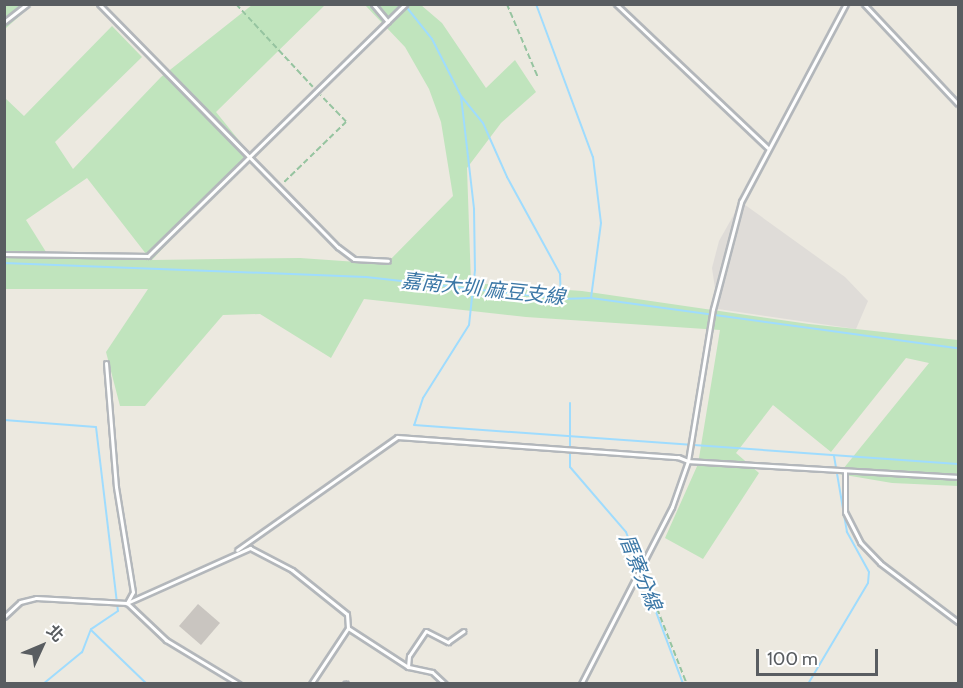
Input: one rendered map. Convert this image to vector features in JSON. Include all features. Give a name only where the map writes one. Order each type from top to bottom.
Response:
[{"type":"lane","points":[[4,22],[27,4]]},
{"type":"lane","points":[[99,4],[279,187],[354,259],[388,261]]},
{"type":"lane","points":[[373,4],[388,22]]},
{"type":"lane","points":[[4,254],[148,256],[405,4]]},
{"type":"lane","points":[[616,4],[768,148]]},
{"type":"lane","points":[[580,684],[672,507],[688,461],[713,309],[733,227],[746,190],[846,4]]},
{"type":"lane","points":[[864,4],[958,104]]},
{"type":"lane","points":[[106,363],[116,487],[133,592],[127,603]]},
{"type":"lane","points":[[4,617],[20,602],[36,598],[127,603],[193,575],[237,550],[397,437],[678,457],[688,461],[958,477]]},
{"type":"lane","points":[[845,470],[845,512],[860,542],[879,563],[958,622]]},
{"type":"lane","points":[[237,550],[250,548],[263,552],[292,570],[347,614],[348,628],[311,684]]},
{"type":"lane","points":[[127,603],[166,640],[239,684]]},
{"type":"lane","points":[[348,628],[408,667],[432,672],[445,684]]},
{"type":"lane","points":[[408,667],[409,656],[426,631],[448,642],[464,631]]},
{"type":"path","points":[[236,4],[346,122],[279,187]]},
{"type":"path","points":[[507,4],[538,77]]},
{"type":"path","points":[[641,568],[687,684]]},
{"type":"shaded area","points":[[741,202],[845,277],[868,301],[856,329],[718,309],[712,268],[719,241]]},
{"type":"green space","points":[[5,5],[32,5],[5,29]]},
{"type":"green space","points":[[252,5],[325,5],[216,112],[250,154],[152,260],[300,258],[386,264],[453,196],[441,122],[429,89],[405,47],[365,5],[421,5],[442,23],[486,88],[515,60],[536,92],[501,123],[467,168],[471,283],[582,291],[809,324],[958,340],[958,486],[892,483],[839,474],[929,363],[906,358],[831,452],[773,405],[736,453],[759,473],[703,559],[665,538],[698,464],[720,330],[526,317],[364,299],[331,358],[260,314],[223,315],[145,406],[120,406],[106,352],[148,289],[5,289],[4,97],[24,116],[112,26],[142,57],[55,142],[73,169],[161,77]],"holes":[[[87,178],[150,259],[46,252],[26,220]]]},
{"type":"building","points":[[198,604],[220,623],[201,645],[179,626]]},
{"type":"waterway","points":[[404,4],[432,39],[461,96],[483,123],[507,177],[560,274],[561,299]]},
{"type":"waterway","points":[[536,4],[593,157],[601,223],[591,298]]},
{"type":"waterway","points":[[461,96],[474,209],[475,270],[469,325],[423,398],[414,425],[958,464]]},
{"type":"waterway","name":"嘉南大圳 麻豆支線","points":[[4,263],[366,277],[561,299],[591,298],[958,348]]},
{"type":"waterway","name":"厝寮分線","points":[[570,403],[570,467],[626,532],[683,684]]},
{"type":"waterway","points":[[4,420],[96,427],[118,611],[91,629],[82,652],[43,684]]},
{"type":"waterway","points":[[808,684],[868,583],[869,572],[847,532],[834,456]]},
{"type":"waterway","points":[[91,630],[147,684]]}]
